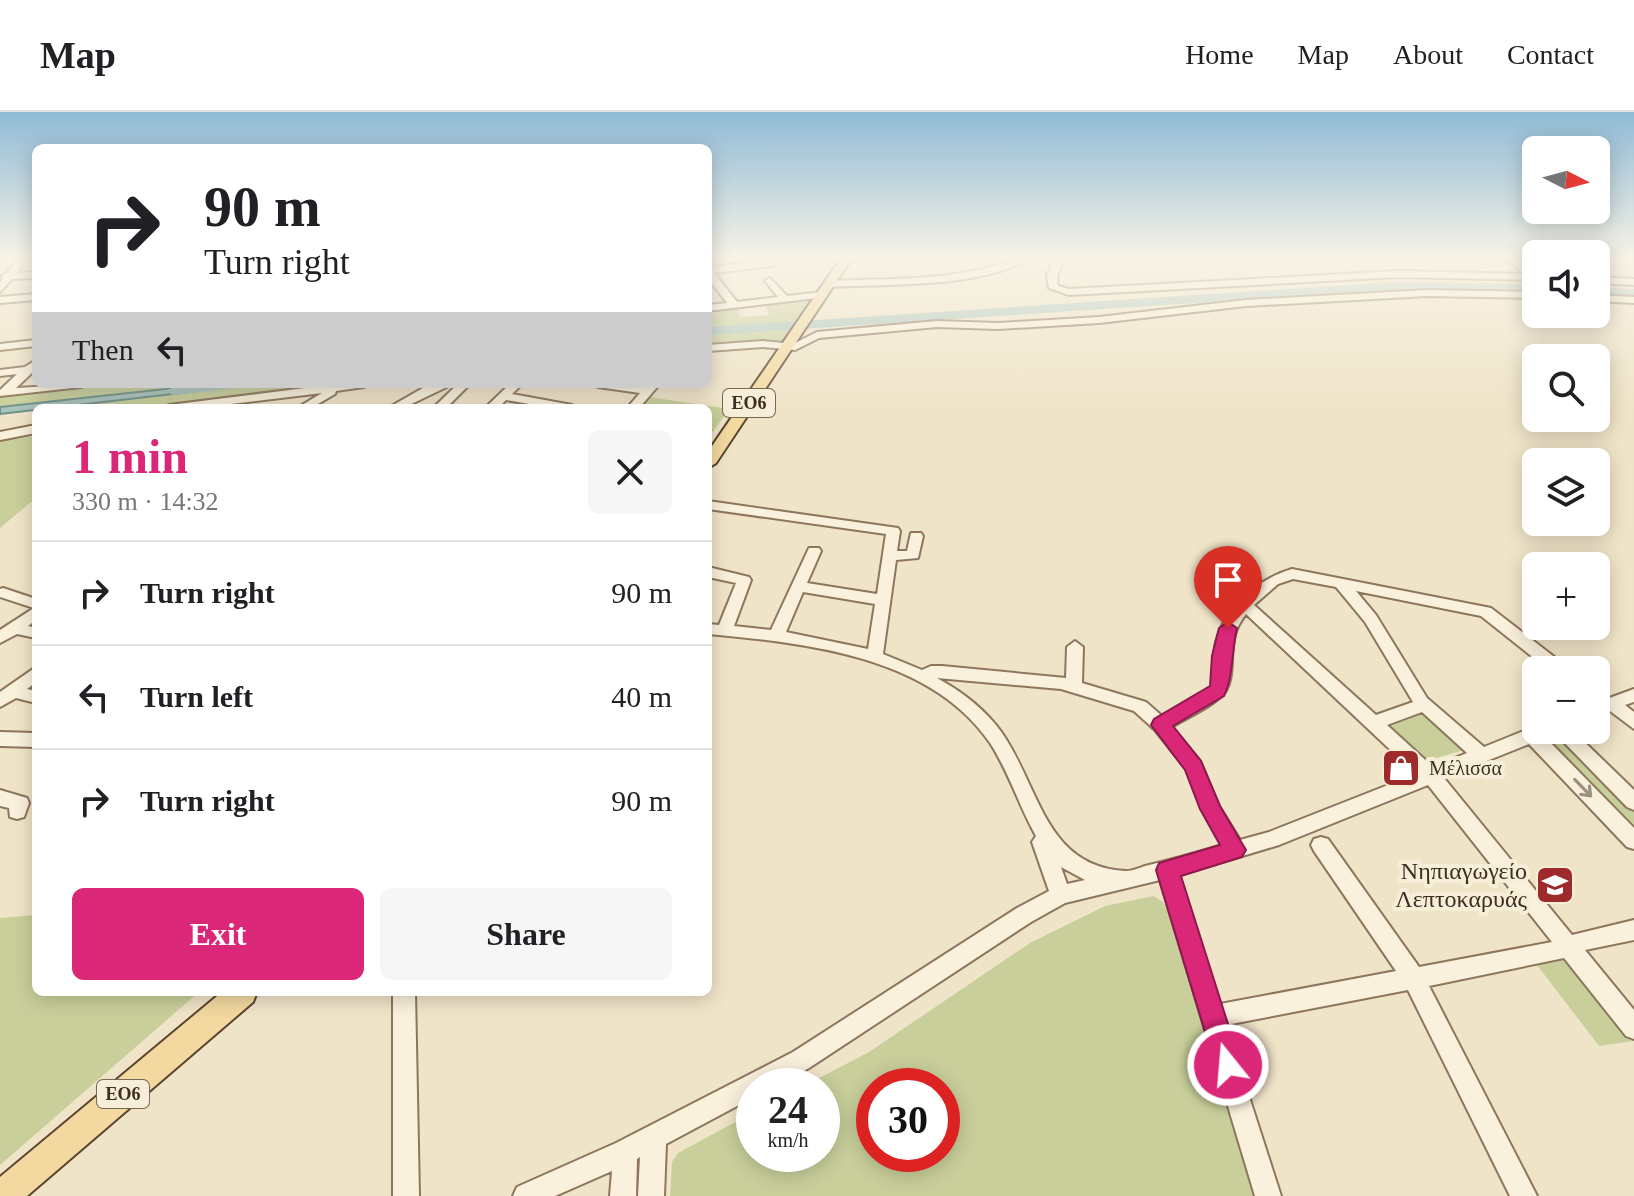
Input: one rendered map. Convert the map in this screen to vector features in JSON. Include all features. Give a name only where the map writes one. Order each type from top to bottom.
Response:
[{"type":"main road","name":"ΕΟ6","points":[[712,457],[813,309]]},
{"type":"main road","name":"ΕΟ6","points":[[2,1196],[238,996]]},
{"type":"street","points":[[712,348],[763,344],[797,347],[809,337],[824,335],[937,324],[998,326],[1099,320],[1189,309]]},
{"type":"street","points":[[18,347],[32,335]]},
{"type":"street","points":[[0,349],[32,345]]},
{"type":"street","points":[[0,373],[32,367]]},
{"type":"street","points":[[3,393],[32,367]]},
{"type":"street","points":[[3,393],[46,388]]},
{"type":"street","points":[[199,404],[332,388]]},
{"type":"street","points":[[310,404],[338,388]]},
{"type":"street","points":[[401,404],[429,388]]},
{"type":"street","points":[[443,404],[460,388]]},
{"type":"street","points":[[495,404],[512,388]]},
{"type":"street","points":[[637,404],[651,388]]},
{"type":"street","points":[[503,396],[549,404]]},
{"type":"street","points":[[0,429],[32,429]]},
{"type":"street","points":[[0,436],[32,430]]},
{"type":"street","points":[[712,506],[893,531],[875,657]]},
{"type":"street","points":[[888,556],[913,555],[916,536]]},
{"type":"street","points":[[777,635],[814,551]]},
{"type":"street","points":[[712,573],[744,580],[713,631],[777,635],[832,644],[875,657],[923,678],[977,716],[996,737],[1052,846],[1071,865],[1083,871],[1113,877],[1156,873]]},
{"type":"street","points":[[1161,725],[1217,691],[1221,683],[1226,635],[1245,605],[1284,575],[1306,575],[1342,585],[1486,612],[1542,656]]},
{"type":"street","points":[[1342,585],[1371,619],[1423,705],[1482,756]]},
{"type":"street","points":[[799,587],[882,600]]},
{"type":"street","points":[[3,593],[32,603]]},
{"type":"street","points":[[1245,605],[1432,777],[1634,1028]]},
{"type":"street","points":[[0,638],[32,616]]},
{"type":"street","points":[[15,628],[32,632]]},
{"type":"street","points":[[1074,687],[1075,647]]},
{"type":"street","points":[[923,678],[931,672],[942,672],[1048,681],[1130,701],[1161,725],[1194,766],[1211,809],[1235,850]]},
{"type":"street","points":[[7,696],[32,676]]},
{"type":"street","points":[[1610,702],[1634,695]]},
{"type":"street","points":[[7,696],[32,697]]},
{"type":"street","points":[[1374,723],[1423,705]]},
{"type":"street","points":[[1610,709],[1634,722]]},
{"type":"street","points":[[0,739],[32,740]]},
{"type":"street","points":[[526,1196],[625,1152],[801,1060],[1024,915],[1061,895],[1156,873],[1235,850],[1432,777],[1522,740]]},
{"type":"street","points":[[1548,744],[1634,841]]},
{"type":"street","points":[[1575,744],[1634,802]]},
{"type":"street","points":[[1026,795],[1061,895]]},
{"type":"street","points":[[0,798],[20,803],[17,811]]},
{"type":"street","points":[[1321,845],[1414,978],[1524,1196]]},
{"type":"street","points":[[1156,873],[1213,1016],[1268,1196]]},
{"type":"street","points":[[1213,1016],[1569,947],[1581,941],[1634,930]]},
{"type":"street","points":[[404,996],[406,1196]]},
{"type":"street","points":[[651,1196],[654,1137]]},
{"type":"street","points":[[623,1196],[625,1152]]},
{"type":"green space","points":[[735,309],[740,317],[769,315],[767,309],[805,309],[794,324],[712,328],[712,314]]},
{"type":"green space","points":[[791,329],[782,341],[712,345],[712,334]]},
{"type":"green space","points":[[57,388],[168,388],[0,407],[0,394]]},
{"type":"green space","points":[[226,388],[306,388],[176,404],[86,404]]},
{"type":"green space","points":[[649,397],[696,404],[643,404]]},
{"type":"green space","points":[[712,406],[729,409],[712,433]]},
{"type":"green space","points":[[32,437],[32,501],[0,528],[0,441]]},
{"type":"green space","points":[[1422,711],[1467,749],[1423,762],[1385,725]]},
{"type":"green space","points":[[1551,744],[1567,744],[1634,809],[1634,836]]},
{"type":"green space","points":[[1154,896],[1163,902],[1169,912],[1255,1196],[670,1196],[672,1162],[678,1153],[736,1122],[736,1172],[840,1172],[838,1068],[869,1052],[1030,943],[1105,906]]},
{"type":"green space","points":[[32,915],[32,996],[194,996],[0,1165],[0,918]]},
{"type":"green space","points":[[1564,960],[1569,962],[1634,1041],[1599,1046],[1537,965]]},
{"type":"water","points":[[174,388],[200,388],[198,391],[86,404],[32,404],[32,410],[0,414],[0,407]]},
{"type":"waterway","points":[[712,331],[1050,309]]},
{"type":"waterway","points":[[173,391],[200,388]]},
{"type":"place","name":"Μέλισσα","points":[[1401,768]]},
{"type":"place","name":"Νηπιαγωγείο Λεπτοκαρυάς","points":[[1555,885]]},
{"type":"route","points":[[1228,628],[1221,656],[1221,683],[1217,691],[1161,725],[1194,766],[1211,809],[1235,850],[1167,870],[1228,1065]]}]
